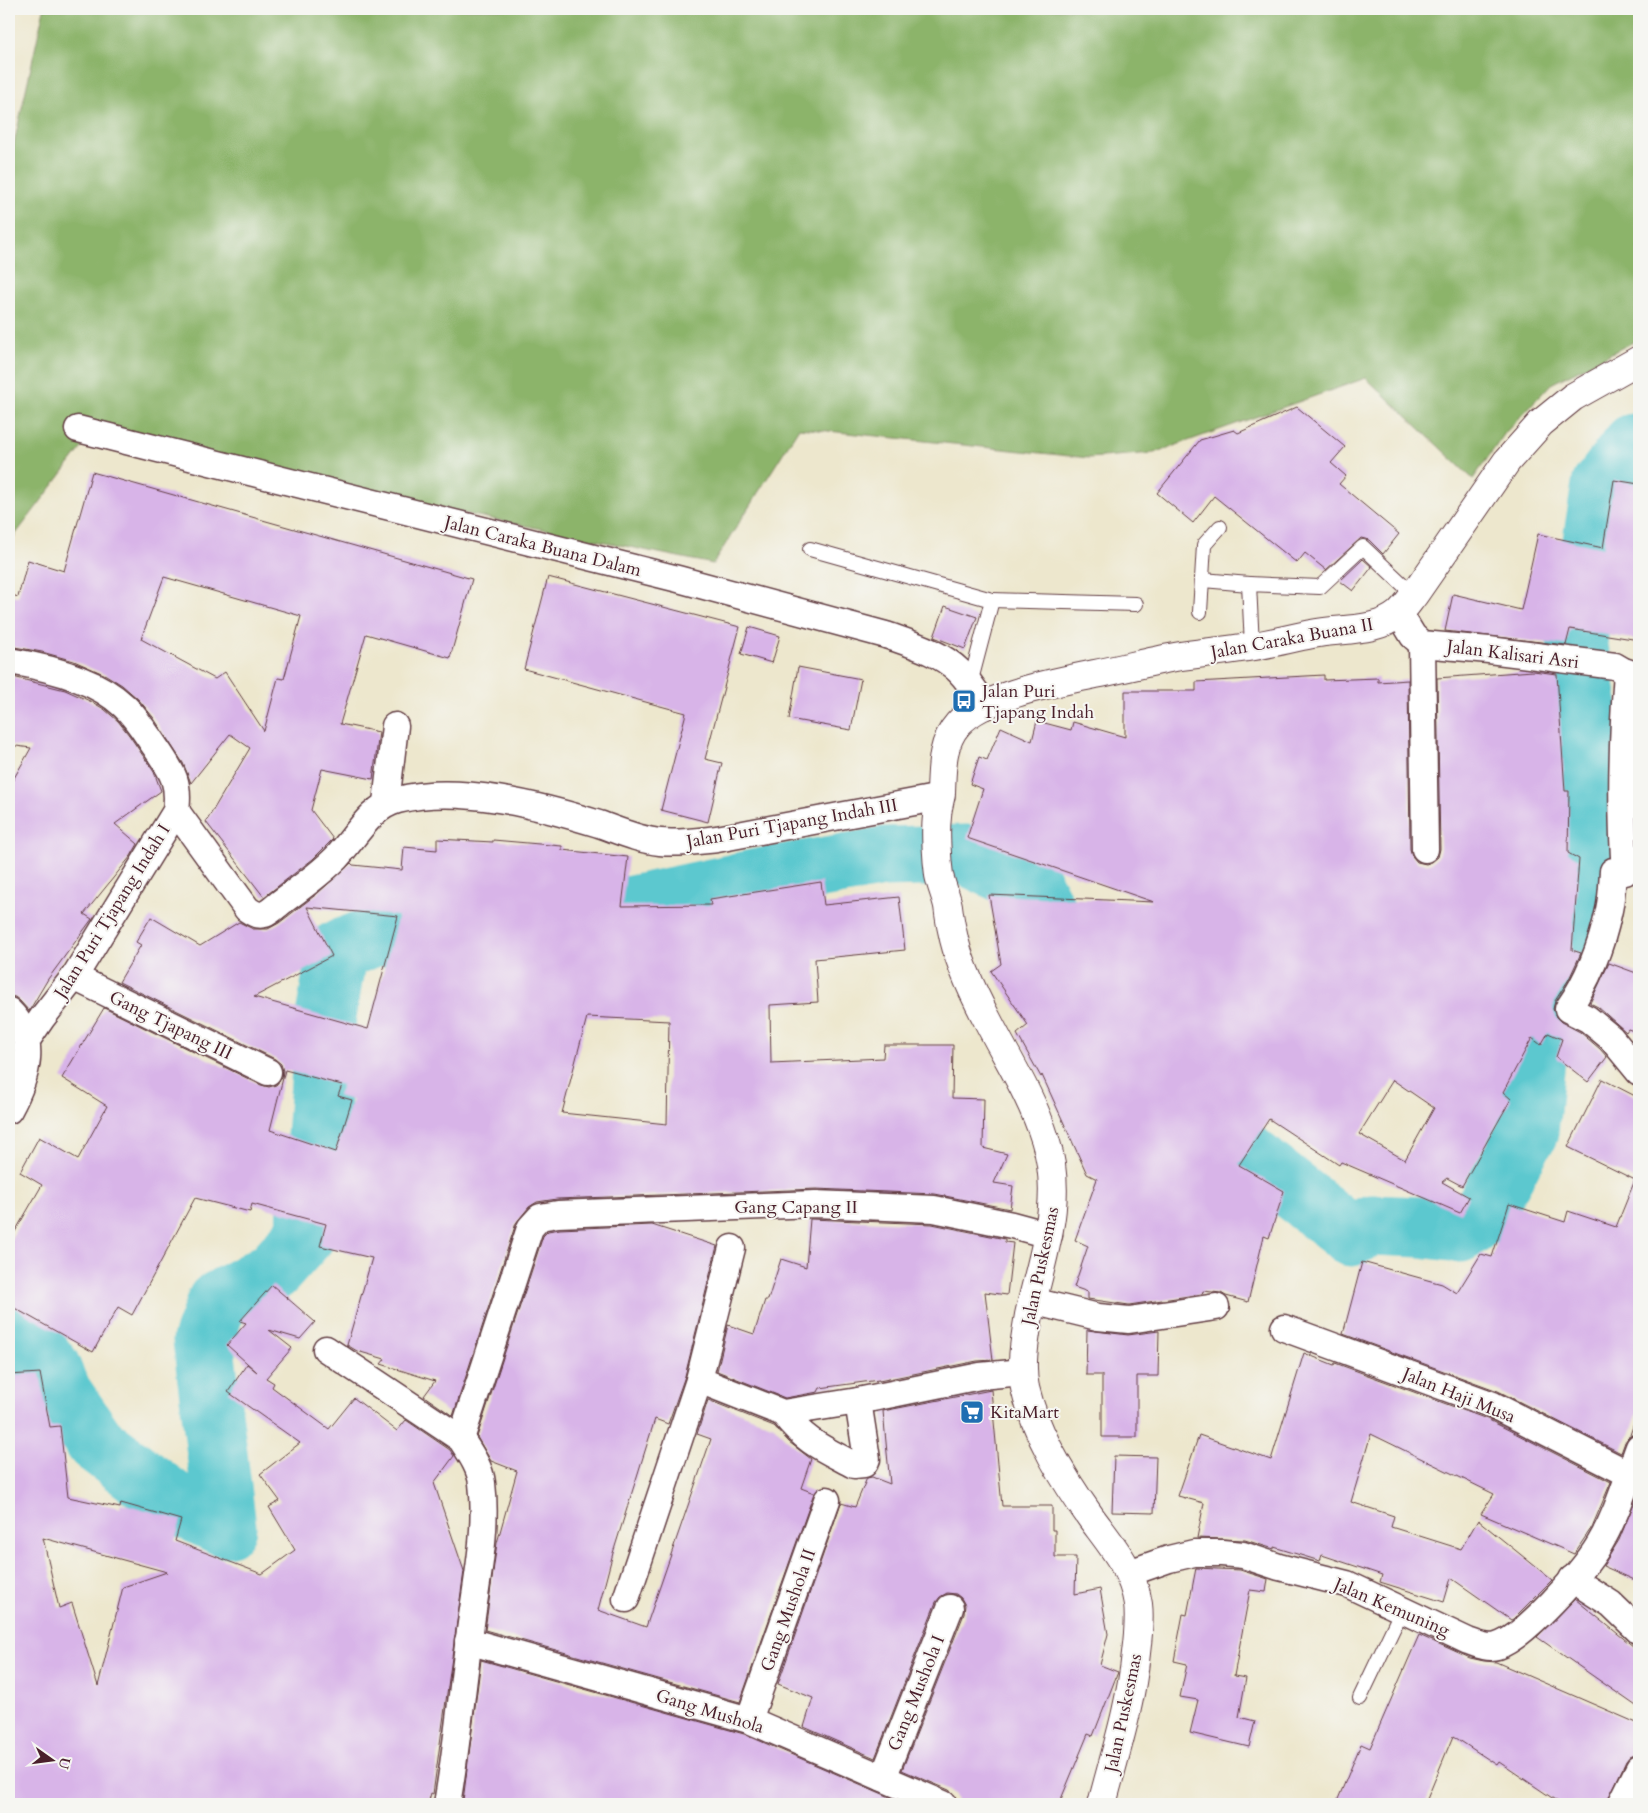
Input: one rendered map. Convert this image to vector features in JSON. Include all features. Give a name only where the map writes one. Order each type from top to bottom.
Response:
[{"type":"street","name":"Jalan Caraka Buana II","points":[[985,706],[1012,694],[1178,657],[1252,646],[1319,632],[1376,626],[1407,604],[1507,461],[1541,423],[1572,397],[1639,360]]},
{"type":"street","name":"Jalan Caraka Buana Dalam","points":[[78,430],[678,580],[886,636],[919,647],[945,660],[960,672],[985,706]]},
{"type":"street","name":"Jalan Kalisari Asri","points":[[1407,604],[1413,636],[1422,644],[1489,650],[1559,660],[1627,673]]},
{"type":"street","points":[[1422,644],[1425,849]]},
{"type":"street","name":"Jalan Puri Tjapang Indah I","points":[[9,661],[36,665],[80,680],[113,696],[134,716],[174,775],[176,787],[176,811],[74,978],[27,1040]]},
{"type":"street","points":[[1627,673],[1623,725],[1622,830],[1616,873],[1600,943],[1586,979],[1568,1009],[1588,1019],[1611,1038],[1639,1072]]},
{"type":"street","name":"Jalan Puskesmas","points":[[985,706],[971,712],[960,721],[950,735],[942,761],[938,808],[939,875],[948,904],[952,931],[966,975],[986,1018],[1024,1090],[1046,1140],[1053,1179],[1054,1199],[1049,1235],[1024,1342],[1023,1372],[1026,1389],[1036,1422],[1055,1462],[1091,1518],[1130,1573],[1135,1590],[1139,1628],[1136,1659],[1127,1711],[1102,1804]]},
{"type":"street","points":[[386,803],[395,726]]},
{"type":"street","name":"Jalan Puri Tjapang Indah III","points":[[176,811],[247,909],[256,914],[266,914],[336,858],[369,818],[386,803],[406,798],[458,795],[495,799],[554,811],[659,842],[685,843],[938,808]]},
{"type":"street","name":"Gang Tjapang III","points":[[74,978],[268,1072]]},
{"type":"street","points":[[9,1011],[20,1023],[27,1040],[28,1051],[24,1075],[9,1110]]},
{"type":"street","name":"Gang Capang II","points":[[461,1439],[530,1228],[540,1218],[558,1214],[814,1204],[934,1209],[1012,1225],[1049,1235]]},
{"type":"street","points":[[626,1599],[699,1380],[732,1248]]},
{"type":"street","points":[[1032,1302],[1098,1317],[1129,1320],[1216,1307]]},
{"type":"street","name":"Jalan Haji Musa","points":[[1284,1328],[1493,1405],[1630,1474]]},
{"type":"street","points":[[326,1349],[461,1439],[474,1460],[482,1482],[484,1521],[453,1774],[447,1804]]},
{"type":"street","points":[[699,1380],[783,1413],[858,1402],[980,1376],[1023,1372]]},
{"type":"street","points":[[783,1413],[794,1428],[812,1443],[854,1465],[861,1466],[867,1459],[858,1402]]},
{"type":"street","name":"Jalan Kemuning","points":[[1130,1573],[1194,1554],[1222,1553],[1243,1555],[1278,1567],[1347,1584],[1468,1640],[1483,1646],[1496,1646],[1522,1632],[1572,1580],[1599,1545],[1612,1520],[1639,1447]]},
{"type":"street","name":"Gang Mushola II","points":[[749,1720],[827,1500]]},
{"type":"street","points":[[1572,1580],[1611,1604],[1639,1631]]},
{"type":"street","name":"Gang Mushola I","points":[[883,1778],[950,1608]]},
{"type":"street","name":"Gang Mushola","points":[[468,1641],[749,1720],[943,1804]]},
{"type":"street","points":[[1621,1804],[1639,1768]]},
{"type":"lane","points":[[1200,612],[1204,544],[1220,527]]},
{"type":"lane","points":[[1202,580],[1320,587],[1363,547],[1407,604]]},
{"type":"lane","points":[[810,549],[992,600],[1136,604]]},
{"type":"lane","points":[[1249,584],[1252,646]]},
{"type":"lane","points":[[970,684],[992,600]]},
{"type":"lane","points":[[1360,1698],[1402,1610]]},
{"type":"green space","points":[[44,9],[1639,9],[1639,339],[1551,384],[1505,433],[1473,479],[1366,378],[1154,453],[1089,458],[799,428],[713,564],[90,437],[9,543],[9,166]]},
{"type":"building","points":[[1297,407],[1345,447],[1331,463],[1346,476],[1339,484],[1399,534],[1383,554],[1369,540],[1361,538],[1326,570],[1305,553],[1297,563],[1214,496],[1193,523],[1157,493],[1200,440],[1234,430],[1238,433]]},
{"type":"building","points":[[92,472],[472,579],[450,658],[366,634],[340,724],[379,732],[373,779],[322,769],[311,810],[333,839],[313,859],[264,897],[206,822],[250,748],[230,734],[191,783],[183,763],[153,717],[139,700],[122,685],[106,675],[74,661],[42,652],[9,646],[9,594],[18,597],[28,560],[64,571]],"holes":[[[164,577],[301,616],[284,679],[278,678],[264,731],[225,672],[215,679],[141,639]]]},
{"type":"building","points":[[1614,480],[1639,484],[1639,640],[1570,629],[1566,645],[1445,631],[1453,594],[1521,610],[1538,534],[1603,548]]},
{"type":"building","points":[[1363,559],[1372,567],[1353,591],[1340,581]]},
{"type":"building","points":[[548,577],[740,627],[705,759],[722,763],[708,822],[661,810],[686,713],[524,669]]},
{"type":"building","points":[[945,606],[977,617],[965,649],[934,637]]},
{"type":"building","points":[[749,627],[780,636],[772,663],[741,654]]},
{"type":"building","points":[[798,667],[861,679],[851,730],[789,719]]},
{"type":"building","points":[[1533,671],[1557,674],[1565,791],[1569,791],[1568,853],[1579,859],[1572,950],[1581,953],[1569,979],[1555,1001],[1553,1009],[1556,1017],[1561,1022],[1580,1032],[1607,1057],[1588,1082],[1556,1057],[1562,1039],[1548,1033],[1541,1045],[1532,1038],[1503,1092],[1511,1099],[1462,1186],[1447,1178],[1442,1182],[1469,1197],[1460,1213],[1341,1162],[1339,1165],[1269,1119],[1239,1165],[1284,1191],[1269,1238],[1264,1236],[1248,1302],[1221,1293],[1203,1291],[1202,1294],[1129,1305],[1088,1299],[1088,1292],[1074,1287],[1088,1246],[1075,1240],[1097,1179],[1087,1174],[1042,1075],[1041,1077],[1017,1034],[1028,1025],[991,971],[1001,964],[989,895],[1154,902],[967,838],[983,789],[970,784],[979,757],[987,760],[1001,727],[1032,741],[1037,721],[1071,730],[1073,722],[1125,737],[1125,691],[1196,691],[1196,682],[1324,675],[1324,680],[1378,678],[1378,682],[1408,680],[1410,849],[1412,856],[1417,862],[1426,864],[1438,857],[1440,849],[1437,678]],"holes":[[[1393,1080],[1434,1108],[1405,1160],[1359,1134]]]},
{"type":"building","points":[[9,676],[65,690],[104,709],[118,721],[129,735],[154,772],[161,791],[115,824],[138,844],[131,856],[84,914],[92,919],[48,979],[29,1011],[15,997],[9,996],[9,787],[31,748],[9,745]]},
{"type":"building","points":[[437,839],[493,842],[493,840],[562,846],[562,850],[628,857],[622,906],[711,905],[710,899],[821,882],[824,905],[899,897],[905,950],[815,959],[818,1002],[770,1005],[771,1063],[883,1058],[884,1045],[953,1045],[952,1098],[984,1099],[983,1148],[1007,1154],[994,1183],[1013,1186],[1010,1209],[935,1194],[816,1189],[557,1199],[537,1202],[529,1207],[516,1223],[453,1416],[424,1396],[435,1381],[381,1364],[385,1359],[357,1351],[347,1345],[372,1258],[320,1246],[326,1224],[252,1204],[250,1212],[195,1198],[132,1315],[118,1307],[93,1352],[9,1305],[9,1242],[42,1185],[20,1172],[39,1137],[78,1159],[107,1106],[62,1078],[104,1008],[261,1085],[269,1087],[276,1085],[282,1078],[281,1064],[275,1059],[119,982],[141,945],[136,942],[151,917],[200,946],[239,922],[253,929],[268,929],[279,923],[318,893],[351,863],[353,865],[402,870],[404,847],[437,850]],"holes":[[[307,907],[398,916],[368,1029],[254,997],[332,956]],[[587,1017],[669,1021],[667,1124],[562,1113]],[[285,1070],[342,1085],[338,1096],[352,1100],[336,1152],[270,1130]]]},
{"type":"building","points":[[1609,963],[1639,974],[1639,1033],[1628,1029],[1626,1032],[1598,1007],[1590,1003]]},
{"type":"building","points":[[1602,1079],[1639,1098],[1639,1409],[1630,1435],[1621,1453],[1498,1391],[1343,1334],[1362,1262],[1442,1284],[1457,1293],[1481,1254],[1492,1257],[1509,1204],[1565,1222],[1568,1211],[1616,1227],[1635,1180],[1568,1147]]},
{"type":"building","points":[[810,1219],[932,1224],[1005,1239],[1005,1242],[1013,1243],[1007,1295],[985,1292],[993,1360],[977,1361],[879,1381],[820,1388],[818,1392],[785,1398],[717,1371],[728,1325],[754,1334],[765,1300],[768,1300],[781,1259],[806,1267]]},
{"type":"building","points":[[652,1225],[717,1246],[685,1376],[668,1424],[655,1419],[613,1553],[598,1610],[646,1627],[711,1439],[697,1434],[708,1400],[774,1426],[789,1442],[811,1459],[801,1488],[814,1493],[740,1702],[485,1630],[497,1543],[517,1471],[491,1461],[477,1437],[543,1236],[548,1231],[560,1229]]},
{"type":"building","points":[[272,1285],[315,1322],[300,1339],[269,1330],[292,1348],[266,1378],[274,1383],[272,1387],[329,1429],[354,1398],[397,1431],[406,1420],[450,1450],[454,1456],[434,1483],[464,1571],[433,1794],[431,1793],[428,1804],[19,1804],[9,1798],[9,1375],[40,1373],[50,1427],[60,1426],[68,1497],[120,1508],[121,1503],[181,1520],[175,1541],[262,1574],[295,1550],[269,1507],[280,1501],[260,1474],[300,1443],[228,1392],[247,1364],[257,1372],[227,1345],[246,1323],[240,1321]],"holes":[[[43,1538],[167,1572],[123,1587],[98,1686],[72,1603],[59,1608]]]},
{"type":"building","points":[[1087,1330],[1128,1335],[1159,1331],[1158,1376],[1137,1376],[1137,1437],[1102,1437],[1102,1375],[1086,1375]]},
{"type":"building","points":[[1304,1353],[1487,1419],[1611,1482],[1592,1527],[1574,1554],[1481,1514],[1494,1494],[1371,1434],[1351,1502],[1394,1516],[1391,1527],[1461,1549],[1478,1520],[1552,1580],[1513,1619],[1511,1620],[1451,1578],[1444,1602],[1380,1582],[1382,1575],[1322,1555],[1320,1561],[1245,1540],[1197,1538],[1204,1503],[1178,1496],[1199,1435],[1271,1460]]},
{"type":"building","points":[[991,1390],[1002,1506],[1052,1506],[1052,1530],[1055,1530],[1055,1557],[1076,1557],[1075,1594],[1100,1589],[1108,1634],[1100,1665],[1118,1672],[1093,1736],[1088,1734],[1059,1804],[958,1804],[955,1795],[949,1790],[902,1770],[964,1614],[965,1605],[956,1594],[947,1593],[936,1602],[875,1758],[804,1727],[813,1698],[778,1684],[841,1503],[855,1507],[867,1478],[872,1477],[890,1484],[883,1411]]},
{"type":"building","points":[[1114,1456],[1156,1457],[1154,1513],[1112,1512]]},
{"type":"building","points":[[1639,1491],[1639,1582],[1603,1566],[1619,1540]]},
{"type":"building","points":[[1196,1568],[1240,1570],[1268,1579],[1266,1592],[1250,1590],[1234,1676],[1246,1678],[1239,1717],[1255,1721],[1249,1747],[1190,1733],[1198,1700],[1180,1697],[1187,1664],[1174,1661],[1183,1614],[1187,1615]]},
{"type":"building","points":[[1575,1599],[1639,1651],[1639,1708],[1537,1637]]},
{"type":"building","points":[[1419,1635],[1470,1658],[1496,1662],[1639,1724],[1639,1750],[1626,1761],[1606,1804],[1561,1804],[1499,1762],[1497,1765],[1453,1736],[1425,1804],[1336,1804],[1361,1744],[1370,1748]]},
{"type":"building","points":[[481,1660],[744,1734],[906,1804],[479,1804],[463,1801]]},
{"type":"waterway","points":[[1180,1101],[1351,1236],[1372,1225],[1420,1227],[1460,1232],[1480,1217],[1528,1132],[1536,1050],[1582,950],[1586,889],[1588,708],[1577,640],[1602,485],[1633,444],[1639,443]]},
{"type":"waterway","points":[[9,1319],[16,1324],[50,1367],[59,1389],[96,1443],[177,1504],[226,1527],[203,1340],[217,1302],[273,1271],[305,1235],[316,1150],[326,1016],[337,951],[372,937],[622,908],[758,879],[884,857],[967,855],[1033,887],[1050,919],[1062,973],[1065,977]]},
{"type":"place","name":"Jalan Puri Tjapang Indah","points":[[964,701]]},
{"type":"place","name":"KitaMart","points":[[972,1412]]}]
